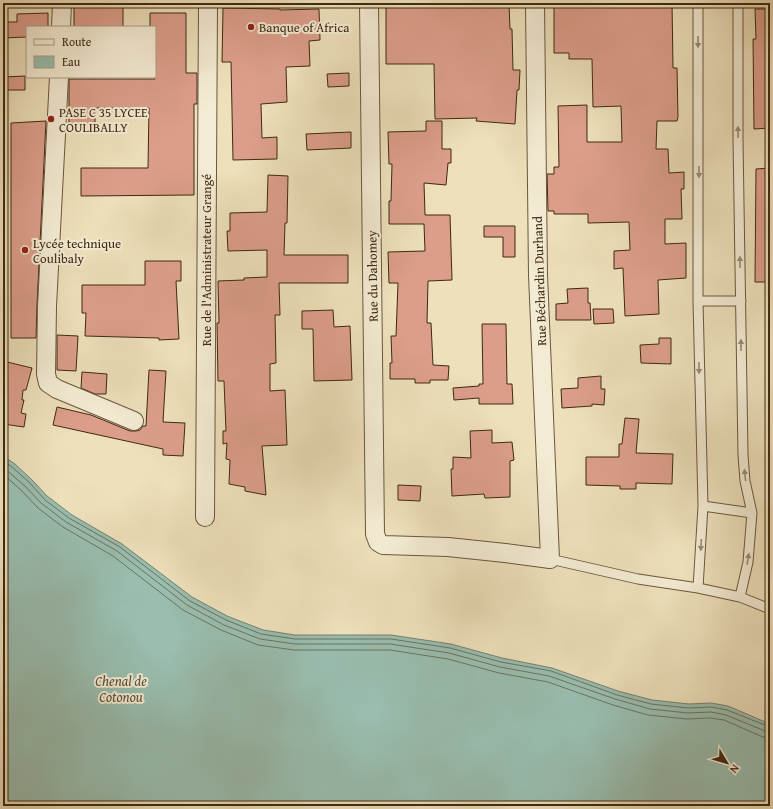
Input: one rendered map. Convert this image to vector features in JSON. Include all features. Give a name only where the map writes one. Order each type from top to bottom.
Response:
[{"type":"street","points":[[61,26],[62,3]]},
{"type":"street","name":"Rue de l'Administrateur Grangé","points":[[204,517],[208,3]]},
{"type":"street","name":"Rue du Dahomey","points":[[369,3],[375,534],[378,542],[384,545],[448,547],[550,559]]},
{"type":"street","name":"Rue Béchardin Durhand","points":[[535,3],[538,275],[550,559]]},
{"type":"street","points":[[59,78],[48,298],[46,374],[48,383],[57,389],[134,421]]},
{"type":"lane","points":[[698,3],[698,301],[702,506],[698,588]]},
{"type":"lane","points":[[738,3],[738,140],[743,456],[745,481],[752,513],[748,562],[740,597]]},
{"type":"lane","points":[[698,301],[741,301]]},
{"type":"lane","points":[[702,506],[752,513]]},
{"type":"lane","points":[[550,559],[638,579],[698,588],[740,597],[770,609]]},
{"type":"water","name":"Chenal de Cotonou","points":[[3,456],[15,464],[47,496],[72,515],[122,544],[192,597],[227,616],[263,630],[295,635],[391,635],[451,644],[502,658],[552,668],[618,691],[652,700],[689,704],[711,703],[728,706],[770,724],[770,806],[3,806]]},
{"type":"building","points":[[433,3],[465,3],[465,5],[509,3],[510,29],[512,29],[513,70],[520,70],[515,124],[476,121],[477,118],[435,119],[434,64],[386,64],[386,6],[433,5]]},
{"type":"building","points":[[554,3],[672,3],[673,68],[677,68],[678,117],[677,121],[657,121],[656,149],[668,149],[669,173],[684,172],[684,189],[681,189],[682,219],[665,219],[665,244],[686,243],[686,278],[658,280],[659,314],[625,316],[623,268],[614,269],[614,251],[630,250],[629,222],[588,223],[588,214],[554,214],[554,211],[548,211],[547,174],[554,174],[554,167],[559,167],[558,106],[587,105],[587,142],[622,142],[621,106],[593,107],[592,59],[569,59],[569,53],[554,53]]},
{"type":"building","points":[[74,6],[123,6],[123,26],[74,26]]},
{"type":"building","points":[[223,8],[280,10],[319,9],[320,40],[309,41],[310,66],[286,67],[287,102],[261,104],[262,138],[277,137],[277,159],[233,160],[231,62],[222,62]]},
{"type":"building","points":[[755,9],[770,9],[770,128],[754,129],[753,39],[756,39]]},
{"type":"building","points":[[48,13],[48,26],[26,26],[26,37],[3,38],[3,22],[17,22],[17,14]]},
{"type":"building","points":[[150,13],[186,13],[186,73],[197,73],[197,104],[194,104],[194,195],[81,196],[81,168],[148,168],[149,108],[95,108],[95,123],[69,123],[69,79],[155,79],[156,26],[150,26]]},
{"type":"building","points":[[349,73],[349,86],[328,87],[327,74]]},
{"type":"building","points":[[25,76],[25,90],[3,90],[3,77]]},
{"type":"building","points":[[46,121],[36,338],[11,338],[11,123]]},
{"type":"building","points":[[426,121],[442,121],[442,149],[451,149],[451,163],[448,163],[446,185],[424,183],[425,215],[450,215],[452,280],[428,281],[427,323],[431,323],[433,365],[449,366],[448,380],[430,380],[430,383],[415,383],[415,379],[390,379],[390,363],[392,363],[391,336],[396,336],[398,283],[389,283],[388,252],[425,251],[424,224],[389,224],[392,164],[389,164],[388,132],[426,131]]},
{"type":"building","points":[[351,132],[351,148],[307,150],[306,134]]},
{"type":"building","points":[[770,168],[770,282],[755,282],[756,169]]},
{"type":"building","points":[[268,175],[288,176],[287,223],[285,223],[284,255],[348,255],[348,283],[279,283],[280,315],[275,315],[276,363],[270,364],[270,391],[285,390],[287,445],[262,446],[266,495],[245,491],[245,487],[229,484],[230,460],[226,459],[227,443],[223,444],[223,431],[226,431],[224,381],[218,381],[217,323],[219,323],[218,281],[267,277],[267,250],[228,251],[227,231],[230,231],[230,213],[267,212]]},
{"type":"building","points":[[484,226],[515,226],[515,257],[503,257],[503,237],[484,237]]},
{"type":"building","points":[[145,261],[181,261],[181,281],[176,281],[179,339],[159,340],[159,338],[85,336],[86,313],[82,313],[82,285],[145,285]]},
{"type":"building","points":[[588,288],[588,303],[590,303],[591,320],[556,320],[556,304],[568,303],[567,289]]},
{"type":"building","points":[[593,309],[613,309],[614,323],[594,324]]},
{"type":"building","points":[[333,310],[334,327],[350,326],[352,380],[314,381],[313,329],[302,329],[302,311]]},
{"type":"building","points":[[482,324],[506,324],[507,384],[512,384],[513,404],[479,404],[479,398],[454,400],[453,388],[479,386],[479,384],[483,384]]},
{"type":"building","points":[[57,335],[78,336],[76,371],[57,370]]},
{"type":"building","points":[[659,338],[671,338],[671,364],[641,363],[640,345],[659,344]]},
{"type":"building","points":[[3,361],[32,368],[26,390],[23,390],[22,400],[24,400],[21,413],[26,414],[24,427],[3,424]]},
{"type":"building","points":[[149,370],[166,371],[163,422],[185,423],[183,456],[163,455],[163,449],[53,425],[57,407],[91,415],[130,431],[140,430],[143,426],[146,426]]},
{"type":"building","points":[[82,372],[107,374],[106,394],[95,394],[81,388]]},
{"type":"building","points":[[601,376],[601,389],[605,389],[604,405],[592,404],[592,406],[562,408],[561,389],[578,388],[578,378]]},
{"type":"building","points":[[625,418],[639,419],[636,453],[673,454],[672,484],[636,483],[636,489],[620,489],[620,486],[586,485],[586,457],[619,457],[619,444],[622,444]]},
{"type":"building","points":[[492,430],[492,443],[512,442],[514,460],[510,461],[510,497],[485,498],[484,494],[452,496],[451,469],[453,469],[453,457],[471,458],[470,431]]},
{"type":"building","points":[[398,485],[421,486],[420,501],[398,500]]},
{"type":"place","name":"Banque of Africa","points":[[251,27]]},
{"type":"place","name":"PASE C 35 LYCEE COULIBALLY","points":[[51,119]]},
{"type":"place","name":"Lycée technique Coulibaly","points":[[25,250]]}]
